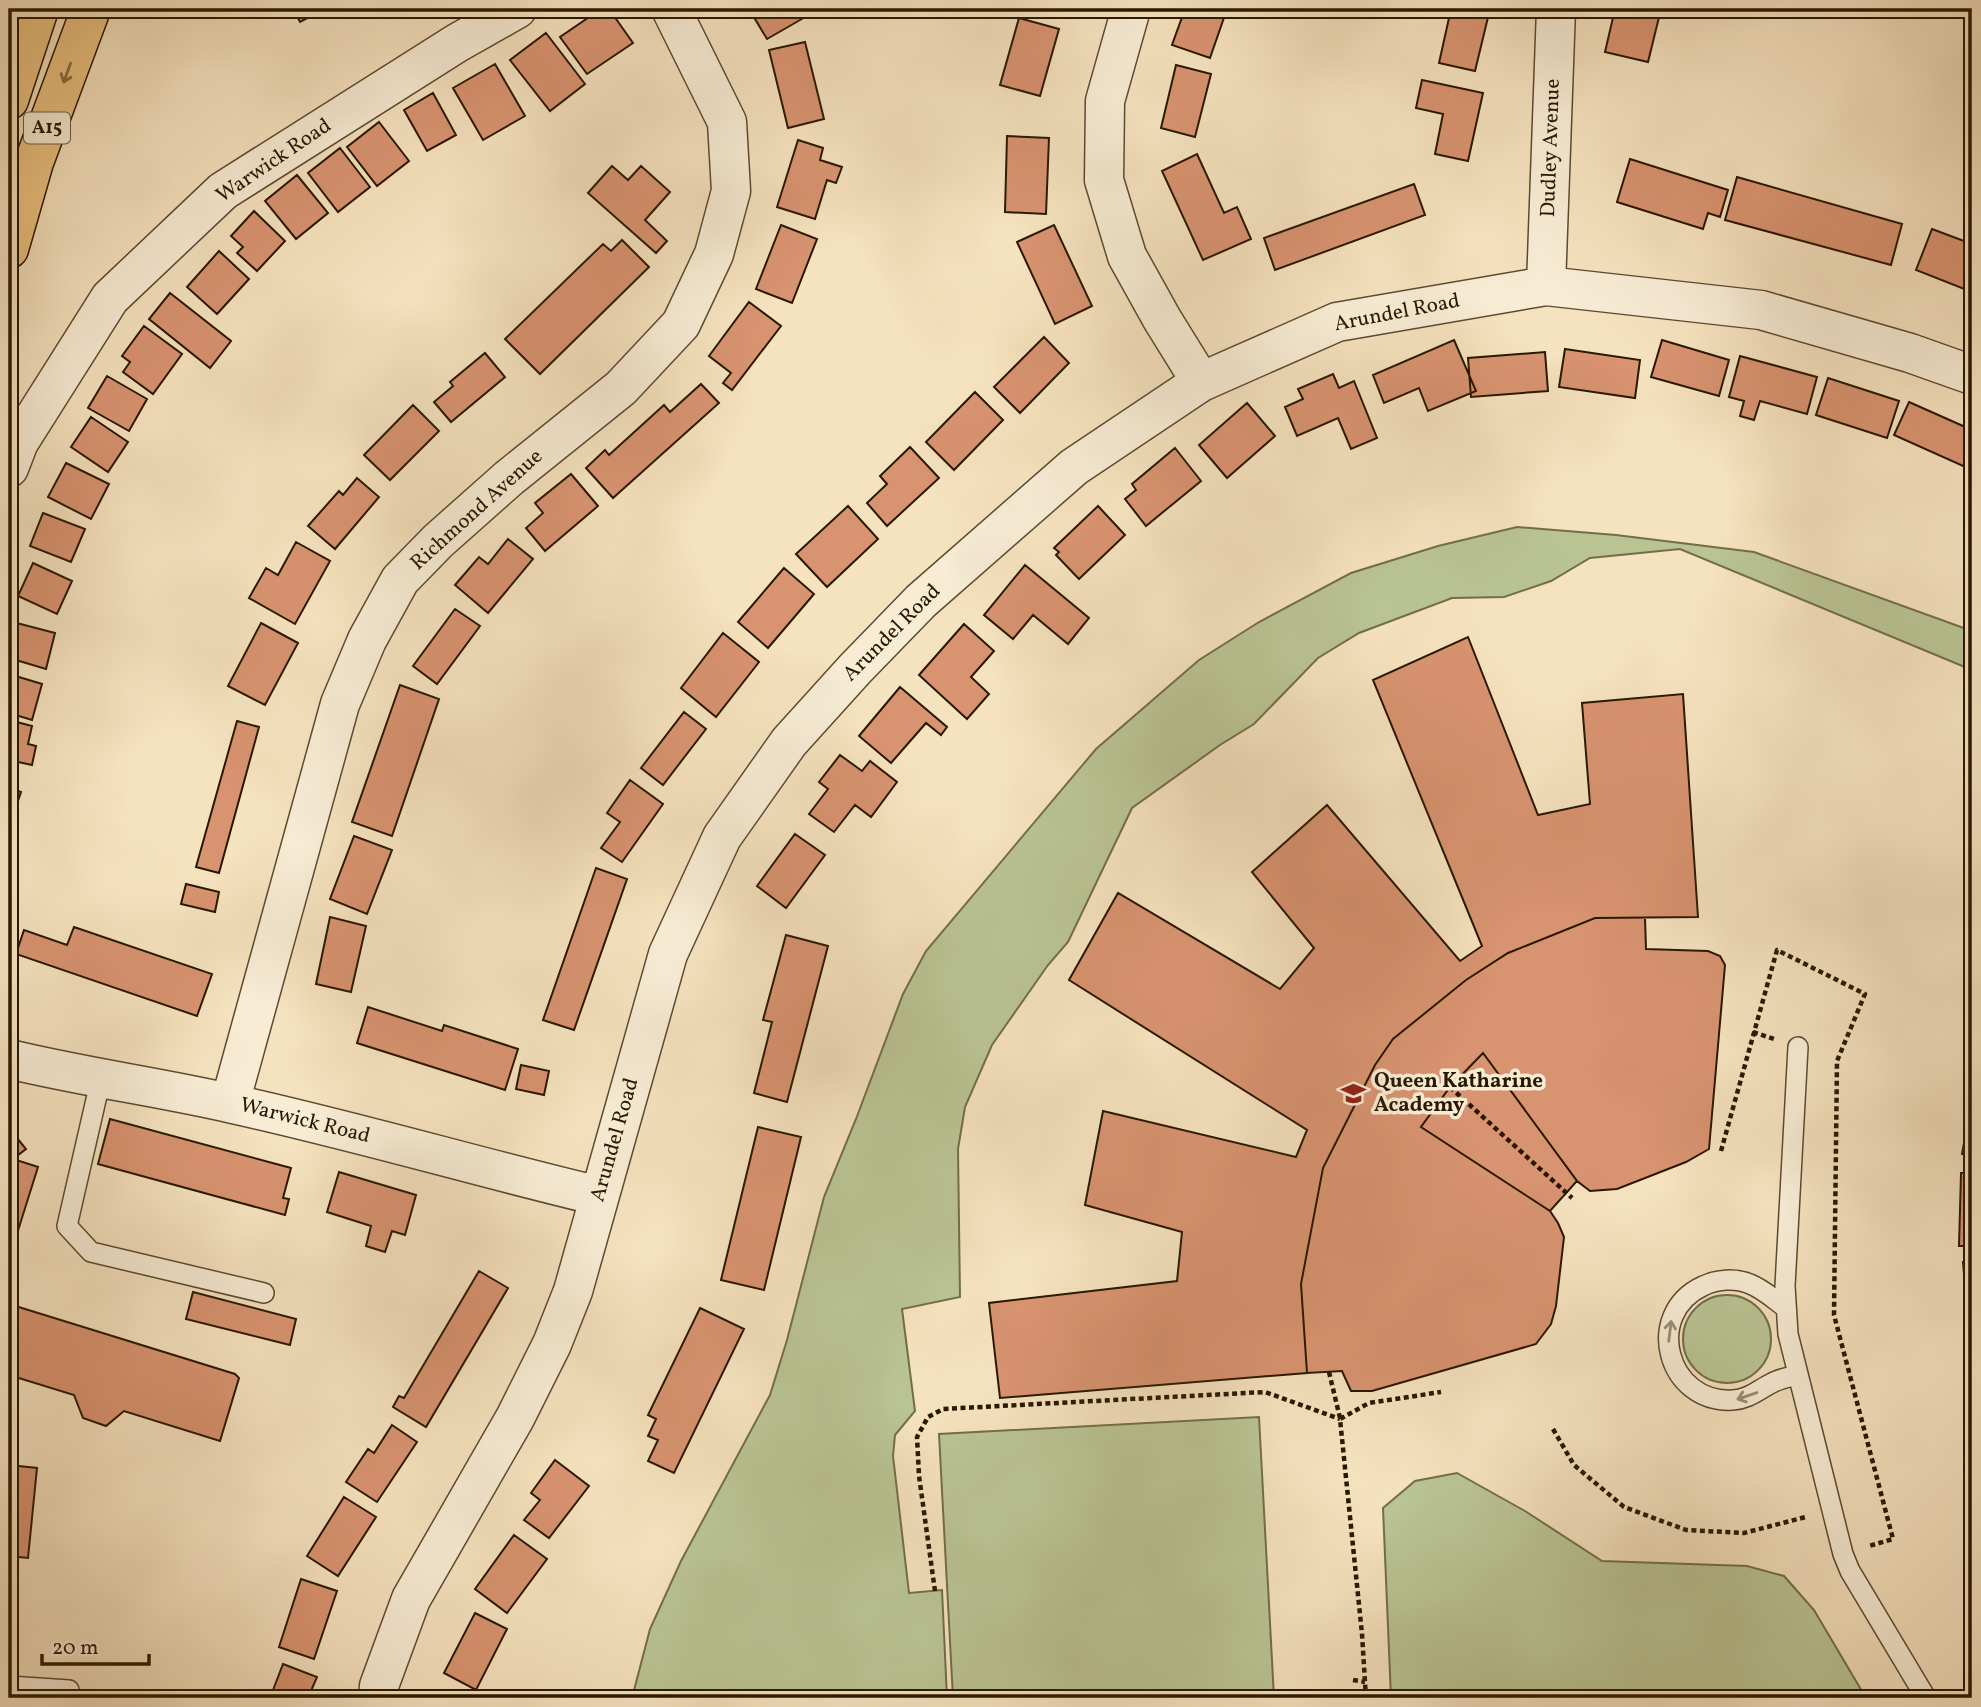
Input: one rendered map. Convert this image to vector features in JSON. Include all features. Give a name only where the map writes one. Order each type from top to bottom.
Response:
[{"type":"highway","name":"A15","points":[[9,100],[39,9]]},
{"type":"highway","name":"A15","points":[[9,249],[34,162],[90,9]]},
{"type":"street","name":"Warwick Road","points":[[9,468],[19,442],[110,298],[223,191],[457,43],[517,9]]},
{"type":"street","name":"Richmond Avenue","points":[[230,1103],[340,704],[367,640],[400,580],[438,541],[509,478],[621,388],[681,324],[713,254],[731,191],[727,122],[671,9]]},
{"type":"street","points":[[1131,9],[1105,101],[1104,180],[1127,256],[1201,382]]},
{"type":"street","name":"Dudley Avenue","points":[[1546,286],[1556,9]]},
{"type":"street","name":"Arundel Road","points":[[378,1698],[379,1686],[411,1599],[515,1418],[552,1344],[573,1291],[668,954],[722,837],[789,742],[855,669],[921,601],[1074,467],[1201,382],[1337,322],[1546,286],[1761,310],[1910,353],[1972,375]]},
{"type":"street","name":"Warwick Road","points":[[9,1059],[230,1103],[599,1196]]},
{"type":"lane","points":[[1798,1048],[1786,1308],[1788,1334],[1843,1554],[1850,1571],[1926,1698]]},
{"type":"lane","points":[[101,1078],[67,1226],[91,1252],[264,1293]]},
{"type":"lane","points":[[1786,1308],[1750,1284],[1731,1280],[1712,1282],[1695,1290],[1681,1303],[1671,1320],[1668,1339],[1671,1358],[1680,1376],[1695,1391],[1714,1399],[1734,1400],[1754,1395],[1771,1383],[1797,1375]]},
{"type":"lane","points":[[9,1686],[69,1690]]},
{"type":"path","points":[[1721,1151],[1777,950],[1865,993],[1837,1061],[1834,1315],[1893,1539],[1843,1554]]},
{"type":"path","points":[[1451,1087],[1572,1198]]},
{"type":"path","points":[[1329,1372],[1340,1419],[1366,1698]]},
{"type":"path","points":[[935,1591],[919,1476],[917,1437],[928,1418],[943,1409],[1265,1392],[1340,1419],[1369,1403],[1441,1392]]},
{"type":"path","points":[[1553,1429],[1573,1465],[1624,1507],[1686,1530],[1744,1533],[1810,1516]]},
{"type":"path","points":[[1353,1681],[1365,1682]]},
{"type":"green space","points":[[1517,527],[1616,535],[1754,552],[1972,631],[1972,670],[1680,549],[1590,558],[1551,581],[1504,597],[1452,598],[1359,633],[1318,658],[1254,724],[1132,808],[1068,942],[1048,965],[992,1045],[965,1107],[958,1149],[960,1297],[902,1309],[915,1411],[895,1435],[893,1456],[909,1593],[942,1590],[947,1698],[632,1698],[650,1629],[681,1561],[770,1395],[824,1197],[903,994],[926,951],[1096,749],[1199,660],[1259,622],[1351,573],[1438,546]]},
{"type":"green space","points":[[1727,1295],[1744,1298],[1758,1308],[1768,1322],[1771,1339],[1768,1356],[1758,1370],[1744,1380],[1727,1383],[1710,1380],[1696,1370],[1686,1356],[1683,1339],[1686,1322],[1696,1308],[1710,1298]]},
{"type":"green space","points":[[1259,1417],[1274,1698],[953,1698],[939,1434]]},
{"type":"green space","points":[[1457,1473],[1525,1511],[1602,1561],[1747,1566],[1784,1576],[1814,1610],[1866,1698],[1391,1698],[1383,1508],[1415,1481]]},
{"type":"building","points":[[293,9],[325,9],[300,22]]},
{"type":"building","points":[[601,9],[609,9],[633,43],[587,74],[560,37]]},
{"type":"building","points":[[749,9],[803,9],[807,16],[767,39]]},
{"type":"building","points":[[1185,9],[1227,9],[1210,58],[1172,45]]},
{"type":"building","points":[[1430,9],[1490,9],[1475,71],[1439,63],[1449,18],[1429,14]]},
{"type":"building","points":[[1615,9],[1661,9],[1648,62],[1605,52]]},
{"type":"building","points":[[1972,9],[1972,24],[1964,19]]},
{"type":"building","points":[[1019,18],[1059,29],[1040,96],[1000,85]]},
{"type":"building","points":[[546,33],[585,84],[550,111],[510,60]]},
{"type":"building","points":[[805,42],[824,119],[788,128],[769,50]]},
{"type":"building","points":[[495,64],[525,116],[483,140],[453,88]]},
{"type":"building","points":[[1176,65],[1211,74],[1195,137],[1161,128]]},
{"type":"building","points":[[1422,80],[1483,93],[1468,161],[1435,154],[1443,114],[1416,108]]},
{"type":"building","points":[[433,93],[456,135],[427,151],[404,110]]},
{"type":"building","points":[[379,122],[409,161],[377,186],[347,147]]},
{"type":"building","points":[[1007,136],[1049,138],[1046,214],[1005,212]]},
{"type":"building","points":[[798,140],[823,148],[820,160],[842,167],[836,183],[827,180],[815,219],[777,207]]},
{"type":"building","points":[[340,148],[370,187],[338,212],[308,173]]},
{"type":"building","points":[[1197,154],[1224,213],[1237,207],[1251,239],[1203,260],[1162,171]]},
{"type":"building","points":[[1630,159],[1728,190],[1720,217],[1708,213],[1703,229],[1617,202]]},
{"type":"building","points":[[612,166],[628,180],[641,166],[670,192],[645,220],[667,241],[656,253],[588,193]]},
{"type":"building","points":[[297,175],[328,213],[296,239],[265,201]]},
{"type":"building","points":[[1737,177],[1902,224],[1891,265],[1725,220]]},
{"type":"building","points":[[1414,184],[1425,215],[1275,270],[1264,238]]},
{"type":"building","points":[[254,211],[285,241],[257,271],[237,253],[243,247],[231,236]]},
{"type":"building","points":[[781,225],[817,239],[792,303],[756,289]]},
{"type":"building","points":[[1054,225],[1092,306],[1055,324],[1017,242]]},
{"type":"building","points":[[1932,229],[1972,244],[1972,292],[1916,270]]},
{"type":"building","points":[[622,240],[649,267],[540,374],[505,339],[603,244],[611,251]]},
{"type":"building","points":[[219,251],[249,279],[217,314],[187,287]]},
{"type":"building","points":[[170,293],[231,341],[210,368],[149,319]]},
{"type":"building","points":[[749,302],[781,326],[732,390],[723,383],[731,373],[709,356]]},
{"type":"building","points":[[144,326],[182,354],[153,394],[123,372],[130,362],[122,356]]},
{"type":"building","points":[[1044,337],[1069,363],[1020,413],[994,387]]},
{"type":"building","points":[[1454,340],[1476,391],[1428,411],[1419,388],[1384,403],[1373,375]]},
{"type":"building","points":[[1662,340],[1729,360],[1719,396],[1651,377]]},
{"type":"building","points":[[1565,349],[1640,360],[1635,398],[1559,387]]},
{"type":"building","points":[[1545,352],[1548,391],[1471,397],[1468,358]]},
{"type":"building","points":[[485,353],[505,377],[451,422],[434,402],[453,386],[450,382]]},
{"type":"building","points":[[1740,356],[1817,377],[1807,414],[1760,401],[1754,420],[1740,416],[1744,401],[1729,397]]},
{"type":"building","points":[[1333,374],[1339,388],[1354,381],[1377,438],[1351,449],[1338,418],[1297,436],[1285,407],[1303,399],[1298,389]]},
{"type":"building","points":[[107,376],[147,399],[129,431],[88,408]]},
{"type":"building","points":[[1828,378],[1899,401],[1887,438],[1816,415]]},
{"type":"building","points":[[701,384],[719,403],[613,498],[586,468],[605,450],[609,455],[664,405],[670,412]]},
{"type":"building","points":[[975,392],[1003,420],[954,470],[926,442]]},
{"type":"building","points":[[1909,402],[1972,430],[1972,470],[1894,435]]},
{"type":"building","points":[[1247,403],[1275,436],[1227,478],[1199,445]]},
{"type":"building","points":[[413,405],[439,431],[390,480],[364,455]]},
{"type":"building","points":[[91,417],[128,442],[108,472],[71,447]]},
{"type":"building","points":[[910,447],[939,478],[887,526],[867,503],[887,484],[880,476]]},
{"type":"building","points":[[1175,448],[1201,481],[1146,526],[1125,499],[1136,490],[1132,484]]},
{"type":"building","points":[[66,463],[109,484],[91,519],[48,497]]},
{"type":"building","points":[[571,474],[598,506],[545,551],[526,528],[543,513],[535,503]]},
{"type":"building","points":[[357,478],[379,497],[335,549],[308,526],[339,491],[343,495]]},
{"type":"building","points":[[848,506],[878,539],[827,587],[796,554]]},
{"type":"building","points":[[1098,506],[1125,535],[1079,579],[1056,555],[1059,552],[1054,548]]},
{"type":"building","points":[[43,513],[85,529],[71,562],[30,546]]},
{"type":"building","points":[[508,539],[533,559],[488,613],[455,585],[479,557],[488,564]]},
{"type":"building","points":[[296,542],[330,561],[295,624],[249,598],[266,568],[278,575]]},
{"type":"building","points":[[33,563],[72,581],[57,614],[18,596]]},
{"type":"building","points":[[1025,565],[1089,618],[1068,644],[1033,615],[1013,639],[984,615]]},
{"type":"building","points":[[784,568],[814,594],[768,648],[738,622]]},
{"type":"building","points":[[455,609],[480,626],[437,684],[413,666]]},
{"type":"building","points":[[9,621],[55,633],[46,669],[9,658]]},
{"type":"building","points":[[261,623],[298,643],[265,705],[228,686]]},
{"type":"building","points":[[964,624],[994,651],[971,677],[989,694],[967,719],[919,675]]},
{"type":"building","points":[[723,633],[759,662],[716,717],[681,688]]},
{"type":"building","points":[[1468,637],[1538,815],[1590,804],[1582,703],[1683,694],[1698,917],[1595,918],[1508,953],[1466,980],[1393,1039],[1375,1065],[1323,1168],[1301,1284],[1307,1373],[1000,1398],[989,1303],[1177,1281],[1182,1232],[1085,1205],[1103,1111],[1296,1157],[1307,1130],[1069,980],[1118,893],[1280,989],[1314,948],[1252,872],[1327,805],[1460,961],[1482,946],[1373,680]]},
{"type":"building","points":[[9,674],[42,684],[32,720],[9,713]]},
{"type":"building","points":[[400,685],[439,699],[392,836],[352,822]]},
{"type":"building","points":[[900,687],[947,727],[941,735],[926,723],[891,763],[859,736]]},
{"type":"building","points":[[684,712],[706,729],[663,785],[641,768]]},
{"type":"building","points":[[9,720],[32,726],[28,744],[36,746],[32,765],[9,760]]},
{"type":"building","points":[[237,721],[259,727],[219,873],[196,867]]},
{"type":"building","points":[[840,755],[862,771],[870,761],[897,782],[871,817],[855,805],[834,832],[809,814],[828,789],[819,782]]},
{"type":"building","points":[[630,780],[663,804],[622,862],[601,848],[620,822],[607,813]]},
{"type":"building","points":[[9,787],[21,792],[9,827]]},
{"type":"building","points":[[795,834],[825,855],[786,908],[757,886]]},
{"type":"building","points":[[354,836],[392,850],[367,914],[330,899]]},
{"type":"building","points":[[596,868],[627,879],[574,1030],[543,1020]]},
{"type":"building","points":[[186,884],[219,892],[215,912],[181,904]]},
{"type":"building","points":[[330,917],[366,926],[351,992],[316,984]]},
{"type":"building","points":[[1595,918],[1645,918],[1646,949],[1708,951],[1720,956],[1725,965],[1709,1149],[1686,1162],[1617,1189],[1590,1191],[1577,1181],[1483,1053],[1450,1087],[1421,1127],[1550,1211],[1558,1223],[1564,1237],[1556,1306],[1551,1324],[1536,1344],[1372,1391],[1351,1391],[1342,1371],[1307,1373],[1301,1284],[1323,1168],[1375,1065],[1393,1039],[1466,980],[1508,953]]},
{"type":"building","points":[[74,927],[212,974],[197,1016],[16,954],[24,930],[67,945]]},
{"type":"building","points":[[9,932],[18,935],[10,967],[9,967]]},
{"type":"building","points":[[786,935],[828,946],[787,1102],[754,1093],[772,1022],[763,1020]]},
{"type":"building","points":[[368,1007],[442,1031],[444,1025],[518,1049],[505,1090],[357,1043]]},
{"type":"building","points":[[1483,1053],[1577,1181],[1550,1211],[1421,1127],[1450,1087]]},
{"type":"building","points":[[521,1065],[549,1071],[544,1095],[516,1089]]},
{"type":"building","points":[[1972,1098],[1972,1156],[1962,1154]]},
{"type":"building","points":[[110,1119],[291,1168],[283,1198],[289,1199],[285,1215],[98,1164]]},
{"type":"building","points":[[758,1127],[801,1137],[764,1290],[721,1280]]},
{"type":"building","points":[[9,1128],[26,1149],[13,1159],[38,1167],[10,1256]]},
{"type":"building","points":[[339,1172],[416,1195],[405,1235],[392,1231],[385,1252],[366,1246],[371,1226],[327,1212]]},
{"type":"building","points":[[1961,1173],[1972,1173],[1972,1246],[1959,1246]]},
{"type":"building","points":[[1963,1262],[1972,1262],[1972,1336],[1969,1336]]},
{"type":"building","points":[[479,1271],[508,1288],[426,1427],[393,1407],[399,1396],[404,1398]]},
{"type":"building","points":[[193,1292],[296,1319],[290,1345],[186,1319]]},
{"type":"building","points":[[9,1304],[235,1374],[239,1378],[220,1441],[124,1411],[106,1426],[83,1418],[74,1395],[9,1375]]},
{"type":"building","points":[[700,1308],[744,1329],[674,1473],[648,1461],[658,1440],[648,1436],[656,1419],[648,1415]]},
{"type":"building","points":[[392,1425],[417,1442],[377,1502],[346,1482],[368,1449],[374,1453]]},
{"type":"building","points":[[555,1460],[589,1486],[549,1538],[524,1520],[540,1500],[531,1493]]},
{"type":"building","points":[[9,1465],[37,1468],[28,1558],[9,1556]]},
{"type":"building","points":[[344,1497],[376,1517],[338,1576],[307,1556]]},
{"type":"building","points":[[514,1535],[547,1559],[507,1613],[475,1589]]},
{"type":"building","points":[[301,1579],[337,1591],[314,1659],[279,1647]]},
{"type":"building","points":[[475,1613],[507,1629],[476,1690],[444,1673]]},
{"type":"building","points":[[283,1664],[317,1677],[308,1698],[270,1698]]},
{"type":"place","name":"Queen Katharine Academy","points":[[1354,1093]]}]
